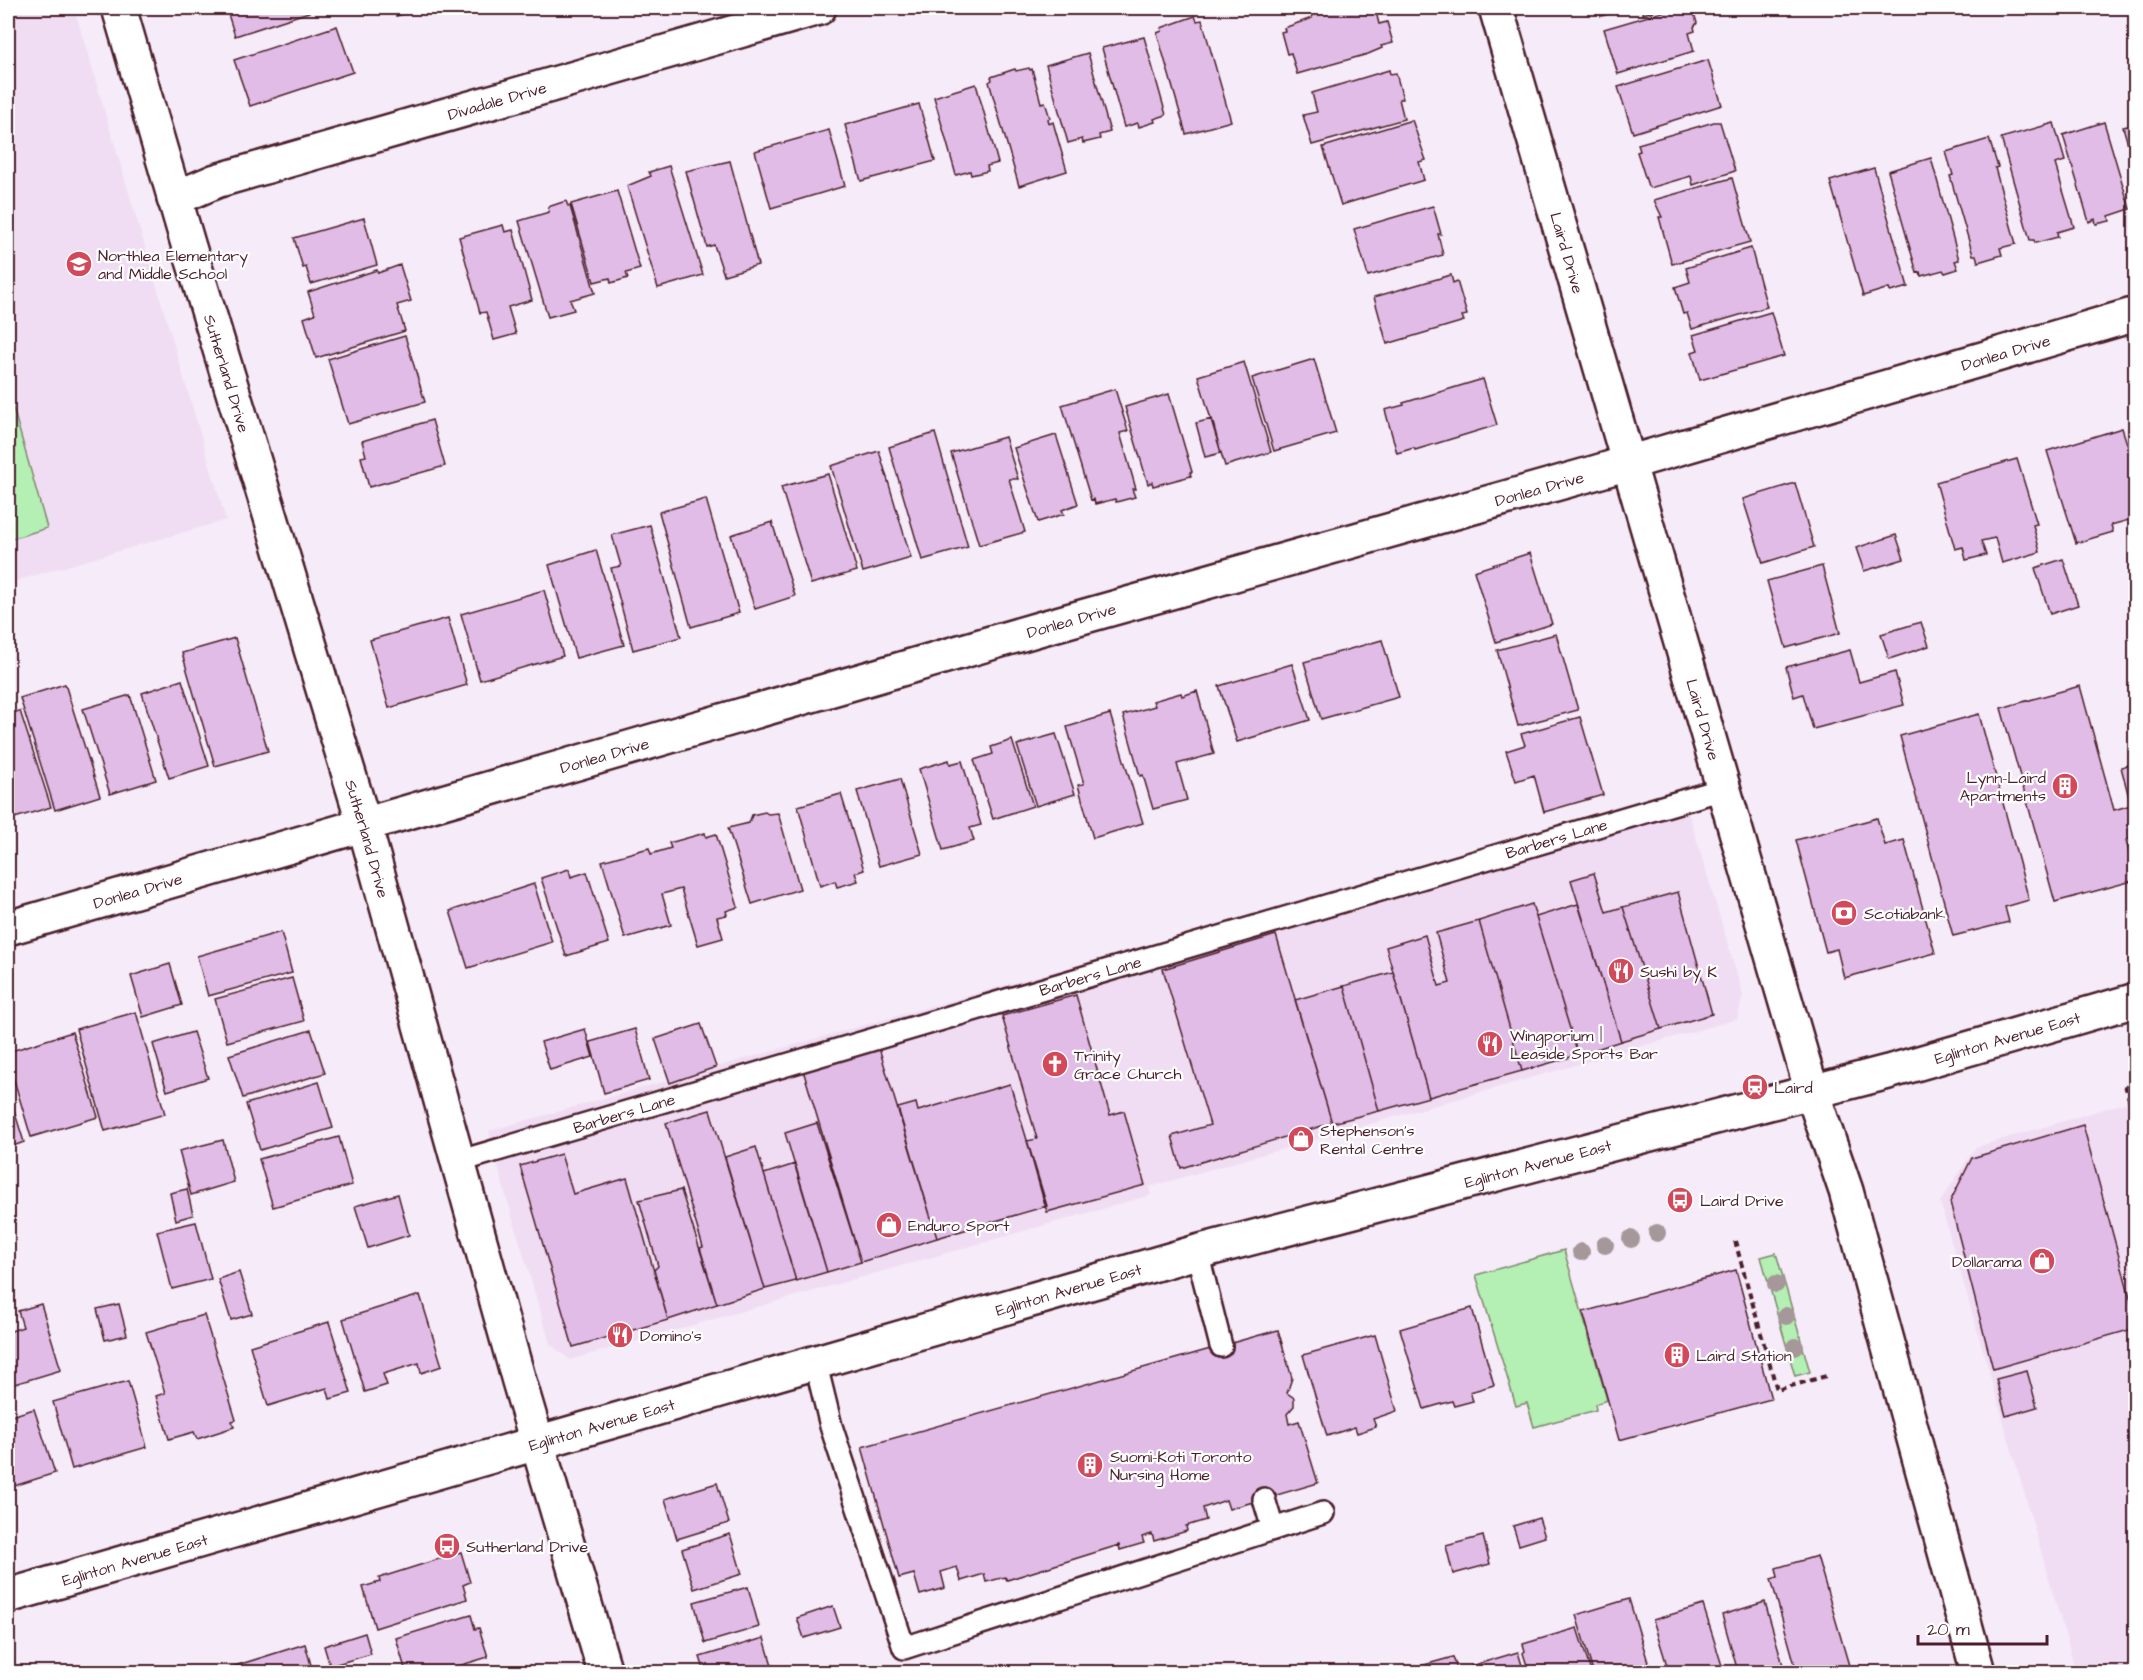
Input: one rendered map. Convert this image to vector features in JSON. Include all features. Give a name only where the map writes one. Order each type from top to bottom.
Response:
[{"type":"street","name":"Sutherland Drive","points":[[119,8],[174,199],[364,824],[457,1162],[604,1672]]},
{"type":"street","name":"Divadale Drive","points":[[174,199],[216,181],[819,8]]},
{"type":"street","name":"Laird Drive","points":[[1496,8],[1812,1092],[1846,1191],[1978,1672]]},
{"type":"street","name":"Donlea Drive","points":[[8,928],[1039,629],[1628,463],[2136,314]]},
{"type":"street","name":"Eglinton Avenue East","points":[[8,1596],[1197,1252],[1812,1092],[2136,1000]]},
{"type":"lane","name":"Barbers Lane","points":[[457,1162],[1723,789]]},
{"type":"lane","points":[[1197,1252],[1221,1346]]},
{"type":"lane","points":[[815,1361],[831,1426],[904,1648],[1323,1513]]},
{"type":"lane","points":[[1264,1499],[1273,1529]]},
{"type":"path","points":[[2125,1085],[2136,1123]]},
{"type":"path","points":[[1735,1241],[1777,1390],[1826,1376]]},
{"type":"shaded area","name":"Northlea Elementary and Middle School","points":[[8,8],[74,8],[226,520],[8,583]]},
{"type":"shaded area","points":[[1683,794],[1743,995],[1737,1019],[1149,1187],[1151,1195],[570,1360],[550,1344],[489,1131]]},
{"type":"shaded area","points":[[2135,1100],[2135,1672],[2076,1672],[1940,1202],[1976,1147]]},
{"type":"green space","points":[[8,390],[47,528],[8,540]]},
{"type":"green space","points":[[1564,1250],[1607,1400],[1595,1404],[1596,1410],[1534,1427],[1527,1403],[1516,1406],[1476,1275]]},
{"type":"green space","points":[[1776,1253],[1810,1372],[1795,1376],[1761,1257]]},
{"type":"building","points":[[226,8],[308,8],[309,12],[235,36]]},
{"type":"building","points":[[394,8],[426,8],[396,16]]},
{"type":"building","points":[[1309,8],[1375,8],[1379,24],[1387,22],[1393,43],[1381,46],[1382,48],[1368,54],[1297,74],[1291,53],[1287,54],[1281,32],[1285,31],[1284,28],[1312,18]]},
{"type":"building","points":[[1594,8],[1631,8],[1601,16],[1599,9]]},
{"type":"building","points":[[1641,8],[1665,8],[1643,14]]},
{"type":"building","points":[[1676,8],[1693,10],[1697,23],[1694,27],[1695,31],[1689,33],[1694,51],[1618,74],[1604,29]]},
{"type":"building","points":[[1195,16],[1197,21],[1202,20],[1231,121],[1186,134],[1157,33],[1162,31],[1161,28]]},
{"type":"building","points":[[337,26],[353,72],[250,106],[234,60]]},
{"type":"building","points":[[1144,37],[1166,115],[1154,119],[1155,122],[1139,127],[1138,123],[1124,127],[1102,48]]},
{"type":"building","points":[[1088,53],[1110,132],[1099,135],[1100,139],[1083,143],[1082,139],[1068,143],[1046,65]]},
{"type":"building","points":[[1708,60],[1722,105],[1633,133],[1618,87]]},
{"type":"building","points":[[1015,69],[1016,71],[1032,69],[1041,103],[1045,102],[1050,118],[1048,119],[1049,124],[1053,122],[1067,171],[1019,186],[989,82],[992,80],[991,77]]},
{"type":"building","points":[[1389,70],[1390,74],[1396,73],[1403,99],[1399,99],[1404,119],[1312,145],[1303,115],[1317,112],[1312,93]]},
{"type":"building","points":[[976,84],[998,163],[987,166],[988,171],[971,175],[970,171],[956,175],[934,97]]},
{"type":"building","points":[[919,104],[935,161],[861,181],[845,125]]},
{"type":"building","points":[[1412,120],[1426,160],[1419,162],[1424,180],[1341,205],[1323,147]]},
{"type":"building","points":[[1720,122],[1735,171],[1693,185],[1691,176],[1650,188],[1648,186],[1637,152],[1640,151],[1638,144]]},
{"type":"building","points":[[2104,122],[2130,209],[2109,216],[2110,221],[2096,224],[2095,219],[2089,222],[2063,135]]},
{"type":"building","points":[[2054,123],[2065,161],[2055,164],[2074,227],[2057,232],[2058,237],[2035,243],[2034,240],[2030,240],[2001,138]]},
{"type":"building","points":[[2136,124],[2136,171],[2123,127]]},
{"type":"building","points":[[829,130],[845,186],[771,208],[755,151]]},
{"type":"building","points":[[1989,139],[2016,244],[2000,248],[2002,255],[1978,262],[1976,255],[1973,255],[1950,176],[1953,175],[1946,152]]},
{"type":"building","points":[[1931,158],[1959,260],[1955,261],[1958,269],[1945,273],[1943,270],[1921,276],[1920,272],[1917,273],[1888,171]]},
{"type":"building","points":[[730,161],[758,265],[724,275],[714,245],[707,247],[686,171]]},
{"type":"building","points":[[669,166],[703,275],[658,288],[627,186],[651,176],[649,172]]},
{"type":"building","points":[[1874,168],[1908,287],[1890,292],[1889,288],[1863,296],[1830,181]]},
{"type":"building","points":[[1732,178],[1750,242],[1672,264],[1659,217],[1662,217],[1654,200]]},
{"type":"building","points":[[617,191],[640,269],[626,273],[628,278],[611,283],[610,278],[594,282],[571,204]]},
{"type":"building","points":[[566,201],[570,206],[595,293],[570,300],[574,310],[548,317],[519,221],[549,212],[548,207]]},
{"type":"building","points":[[1433,206],[1441,234],[1438,234],[1443,255],[1368,276],[1354,229]]},
{"type":"building","points":[[364,218],[377,265],[311,284],[306,267],[303,268],[294,238]]},
{"type":"building","points":[[503,225],[505,232],[513,230],[532,300],[508,307],[516,334],[494,340],[486,312],[480,313],[459,237]]},
{"type":"building","points":[[1751,248],[1767,307],[1692,329],[1687,313],[1683,314],[1675,287],[1690,282],[1686,268]]},
{"type":"building","points":[[400,265],[411,301],[397,305],[405,331],[316,358],[304,318],[315,314],[308,292]]},
{"type":"building","points":[[1451,275],[1453,283],[1457,281],[1467,315],[1462,316],[1464,321],[1387,344],[1374,297]]},
{"type":"building","points":[[1771,312],[1784,356],[1700,380],[1692,352],[1698,350],[1693,335]]},
{"type":"building","points":[[405,336],[425,402],[348,424],[328,359]]},
{"type":"building","points":[[1314,359],[1336,433],[1274,451],[1252,378]]},
{"type":"building","points":[[1244,362],[1271,452],[1225,466],[1198,376]]},
{"type":"building","points":[[1483,379],[1497,425],[1415,450],[1414,448],[1397,453],[1385,410]]},
{"type":"building","points":[[1115,389],[1128,431],[1120,433],[1136,489],[1132,489],[1135,497],[1095,504],[1094,499],[1091,500],[1062,405]]},
{"type":"building","points":[[1169,394],[1192,472],[1190,472],[1191,476],[1153,486],[1152,482],[1148,484],[1125,407]]},
{"type":"building","points":[[1212,419],[1221,453],[1205,457],[1196,423]]},
{"type":"building","points":[[432,420],[445,466],[369,487],[361,457],[366,456],[362,441]]},
{"type":"building","points":[[2122,428],[2136,472],[2136,490],[2133,491],[2136,499],[2136,518],[2111,525],[2113,532],[2076,543],[2047,451]]},
{"type":"building","points":[[935,433],[968,547],[922,560],[889,447]]},
{"type":"building","points":[[1056,435],[1078,504],[1062,510],[1064,514],[1038,522],[1014,448]]},
{"type":"building","points":[[1005,437],[1018,479],[1009,479],[1025,532],[979,545],[951,453]]},
{"type":"building","points":[[879,451],[911,558],[863,572],[831,466]]},
{"type":"building","points":[[2017,459],[2037,524],[2033,525],[2040,552],[2002,563],[1995,538],[1981,541],[1986,555],[1966,560],[1963,547],[1955,549],[1936,482]]},
{"type":"building","points":[[828,474],[857,571],[811,584],[781,487]]},
{"type":"building","points":[[1795,483],[1814,547],[1763,563],[1743,499]]},
{"type":"building","points":[[706,499],[739,613],[691,627],[659,512]]},
{"type":"building","points":[[772,522],[795,596],[755,609],[731,535]]},
{"type":"building","points":[[650,525],[681,637],[633,650],[611,568],[621,566],[612,535]]},
{"type":"building","points":[[1896,535],[1904,559],[1864,571],[1856,548]]},
{"type":"building","points":[[596,550],[624,645],[576,658],[549,565]]},
{"type":"building","points":[[1530,553],[1552,624],[1496,642],[1474,571]]},
{"type":"building","points":[[2063,559],[2078,605],[2050,614],[2035,568]]},
{"type":"building","points":[[1822,566],[1840,633],[1786,648],[1767,581]]},
{"type":"building","points":[[544,590],[563,656],[480,680],[461,614]]},
{"type":"building","points":[[448,618],[467,685],[389,708],[370,640]]},
{"type":"building","points":[[1921,622],[1929,646],[1889,659],[1881,634]]},
{"type":"building","points":[[1556,634],[1578,710],[1518,726],[1497,650]]},
{"type":"building","points":[[235,638],[268,751],[215,766],[182,653]]},
{"type":"building","points":[[1382,640],[1399,697],[1321,719],[1304,662]]},
{"type":"building","points":[[1850,650],[1859,682],[1895,672],[1904,705],[1813,729],[1803,694],[1794,697],[1786,667]]},
{"type":"building","points":[[1292,664],[1310,720],[1237,742],[1219,686]]},
{"type":"building","points":[[182,680],[209,766],[169,778],[142,693]]},
{"type":"building","points":[[65,684],[100,796],[55,810],[20,698]]},
{"type":"building","name":"Lynn-Laird Apartments","points":[[2080,686],[2114,810],[2131,805],[2121,767],[2136,763],[2136,837],[2126,840],[2136,880],[2055,902],[2001,708]]},
{"type":"building","points":[[1197,691],[1214,754],[1177,764],[1187,800],[1153,809],[1143,775],[1140,776],[1123,715],[1155,706],[1153,701]]},
{"type":"building","points":[[130,695],[156,780],[110,794],[83,709]]},
{"type":"building","points":[[20,711],[51,807],[8,820],[8,714]]},
{"type":"building","points":[[1110,714],[1143,823],[1093,838],[1078,785],[1084,784],[1067,727]]},
{"type":"building","points":[[1979,714],[2029,900],[2005,907],[2009,922],[1953,936],[1900,736]]},
{"type":"building","points":[[1580,717],[1603,795],[1544,812],[1534,775],[1516,781],[1506,751],[1525,745],[1521,734]]},
{"type":"building","points":[[1056,734],[1075,794],[1036,806],[1017,745]]},
{"type":"building","points":[[1012,740],[1033,806],[993,819],[974,760],[993,754],[991,747]]},
{"type":"building","points":[[949,760],[950,764],[962,761],[981,825],[970,828],[974,841],[943,850],[919,769]]},
{"type":"building","points":[[900,779],[922,854],[879,866],[857,791]]},
{"type":"building","points":[[841,794],[864,870],[855,873],[858,881],[837,887],[835,881],[820,886],[798,806]]},
{"type":"building","points":[[765,812],[778,813],[800,889],[752,904],[728,828],[749,823],[752,815]]},
{"type":"building","points":[[1877,818],[1885,845],[1904,840],[1935,953],[1844,978],[1837,949],[1826,952],[1796,840]]},
{"type":"building","points":[[705,833],[706,837],[716,834],[738,907],[726,911],[727,915],[717,917],[723,938],[698,945],[681,889],[662,894],[671,925],[625,938],[602,861],[649,848],[651,854],[671,848],[669,843]]},
{"type":"building","points":[[569,869],[571,877],[587,872],[609,943],[566,956],[541,878]]},
{"type":"building","name":"Sushi by K","points":[[1594,873],[1606,912],[1623,907],[1661,1029],[1621,1041],[1571,880]]},
{"type":"building","points":[[534,884],[552,942],[468,968],[450,911]]},
{"type":"building","points":[[1678,892],[1712,1014],[1661,1029],[1623,907]]},
{"type":"building","points":[[1532,904],[1578,1055],[1522,1071],[1479,921]]},
{"type":"building","points":[[1578,904],[1621,1041],[1578,1055],[1536,917]]},
{"type":"building","points":[[1479,921],[1522,1071],[1429,1097],[1386,947],[1425,935],[1439,986],[1450,983],[1436,933]]},
{"type":"building","points":[[281,932],[292,973],[208,996],[197,956]]},
{"type":"building","points":[[1276,935],[1332,1123],[1181,1168],[1172,1136],[1210,1125],[1163,969]]},
{"type":"building","points":[[170,964],[182,1005],[143,1017],[131,976]]},
{"type":"building","points":[[1393,972],[1429,1097],[1379,1111],[1344,986]]},
{"type":"building","points":[[292,978],[304,1021],[227,1042],[215,999]]},
{"type":"building","points":[[1344,986],[1379,1111],[1332,1123],[1295,1000]]},
{"type":"building","name":"Trinity Grace Church","points":[[1076,995],[1110,1115],[1124,1111],[1145,1185],[1047,1212],[1027,1141],[1037,1139],[1002,1016]]},
{"type":"building","points":[[136,1012],[165,1114],[105,1131],[76,1029]]},
{"type":"building","points":[[701,1024],[716,1067],[670,1083],[655,1039]]},
{"type":"building","points":[[585,1029],[593,1057],[550,1070],[541,1042]]},
{"type":"building","points":[[635,1029],[649,1080],[604,1093],[590,1042]]},
{"type":"building","points":[[311,1030],[325,1073],[243,1098],[229,1055]]},
{"type":"building","points":[[72,1032],[98,1117],[31,1137],[8,1060],[8,1052]]},
{"type":"building","points":[[193,1032],[208,1078],[167,1091],[153,1044]]},
{"type":"building","points":[[879,1048],[937,1238],[861,1262],[803,1070]]},
{"type":"building","points":[[319,1082],[333,1128],[260,1150],[246,1104]]},
{"type":"building","points":[[1010,1084],[1047,1206],[937,1238],[898,1108],[916,1103],[918,1111]]},
{"type":"building","points":[[8,1091],[24,1142],[8,1148]]},
{"type":"building","points":[[710,1110],[765,1289],[717,1304],[700,1248],[703,1247],[666,1123]]},
{"type":"building","points":[[817,1123],[861,1262],[827,1272],[785,1133]]},
{"type":"building","name":"Dollarama","points":[[2083,1125],[2136,1319],[2136,1328],[1993,1369],[1950,1202],[1972,1158]]},
{"type":"building","points":[[339,1137],[352,1185],[273,1207],[259,1159]]},
{"type":"building","points":[[223,1140],[234,1182],[191,1195],[179,1151]]},
{"type":"building","points":[[756,1147],[796,1281],[765,1289],[725,1157]]},
{"type":"building","points":[[561,1154],[573,1194],[627,1178],[668,1320],[573,1347],[520,1166]]},
{"type":"building","points":[[795,1164],[827,1272],[796,1281],[764,1174]]},
{"type":"building","points":[[187,1189],[193,1215],[176,1220],[170,1193]]},
{"type":"building","points":[[681,1190],[717,1304],[668,1320],[654,1270],[658,1266],[639,1200]]},
{"type":"building","points":[[398,1194],[409,1235],[368,1248],[355,1206]]},
{"type":"building","points":[[196,1222],[211,1279],[172,1289],[157,1231]]},
{"type":"building","name":"Laird Station","points":[[1736,1270],[1771,1399],[1619,1440],[1583,1312]]},
{"type":"building","points":[[239,1272],[252,1314],[231,1320],[218,1279]]},
{"type":"building","points":[[420,1295],[442,1366],[421,1373],[419,1363],[383,1374],[387,1385],[365,1392],[343,1319]]},
{"type":"building","points":[[41,1304],[61,1370],[8,1386],[8,1332],[23,1327],[18,1311]]},
{"type":"building","points":[[119,1304],[127,1335],[105,1340],[97,1309]]},
{"type":"building","points":[[1472,1308],[1494,1385],[1470,1392],[1473,1401],[1454,1406],[1452,1401],[1424,1409],[1400,1329]]},
{"type":"building","points":[[204,1315],[236,1420],[232,1421],[234,1427],[197,1439],[194,1432],[169,1439],[156,1396],[165,1393],[146,1332]]},
{"type":"building","points":[[329,1322],[351,1393],[330,1399],[327,1388],[268,1406],[250,1346]]},
{"type":"building","name":"Suomi-Koti Toronto Nursing Home","points":[[1278,1330],[1292,1378],[1287,1393],[1294,1398],[1294,1406],[1287,1414],[1289,1424],[1299,1421],[1318,1483],[1229,1509],[1226,1500],[1203,1508],[1206,1520],[1186,1526],[1187,1531],[1154,1541],[1152,1534],[1142,1537],[1144,1543],[1120,1550],[1119,1545],[1007,1580],[1005,1577],[986,1582],[984,1574],[961,1581],[957,1567],[941,1572],[945,1588],[920,1595],[914,1574],[899,1578],[862,1447]]},
{"type":"building","points":[[1375,1335],[1397,1411],[1373,1419],[1376,1427],[1357,1433],[1355,1427],[1327,1436],[1303,1355]]},
{"type":"building","points":[[2027,1371],[2037,1407],[2006,1416],[1996,1379]]},
{"type":"building","points":[[128,1381],[147,1447],[72,1469],[53,1402]]},
{"type":"building","points":[[34,1409],[55,1473],[8,1488],[8,1417]]},
{"type":"building","points":[[717,1483],[729,1523],[677,1539],[665,1499]]},
{"type":"building","points":[[1539,1518],[1545,1537],[1519,1545],[1513,1526]]},
{"type":"building","points":[[730,1534],[742,1574],[694,1589],[682,1549]]},
{"type":"building","points":[[1483,1536],[1490,1564],[1453,1574],[1446,1546]]},
{"type":"building","points":[[461,1552],[470,1582],[463,1585],[467,1599],[375,1628],[363,1587],[380,1582],[379,1578]]},
{"type":"building","points":[[1817,1556],[1850,1669],[1836,1672],[1797,1672],[1771,1579],[1778,1577],[1776,1568]]},
{"type":"building","points":[[748,1587],[759,1627],[705,1643],[694,1602]]},
{"type":"building","points":[[1629,1599],[1651,1672],[1593,1672],[1576,1615]]},
{"type":"building","points":[[1765,1602],[1785,1672],[1738,1672],[1722,1615]]},
{"type":"building","points":[[1703,1605],[1724,1672],[1669,1672],[1653,1620]]},
{"type":"building","points":[[833,1606],[840,1627],[804,1638],[797,1618]]},
{"type":"building","points":[[471,1615],[475,1629],[479,1628],[488,1657],[439,1672],[406,1672],[396,1638]]},
{"type":"building","points":[[1577,1628],[1591,1672],[1529,1672],[1523,1653],[1525,1651],[1523,1644]]},
{"type":"building","points":[[365,1633],[371,1654],[330,1666],[324,1646]]},
{"type":"building","points":[[764,1638],[774,1672],[705,1672],[700,1657]]},
{"type":"building","points":[[305,1644],[313,1672],[226,1672],[225,1669]]},
{"type":"building","points":[[1518,1652],[1524,1672],[1472,1672],[1471,1666]]},
{"type":"building","points":[[1453,1657],[1458,1672],[1399,1672]]},
{"type":"place","name":"Northlea Elementary and Middle School","points":[[79,264]]},
{"type":"place","name":"Lynn-Laird Apartments","points":[[2065,786]]},
{"type":"place","name":"Scotiabank","points":[[1844,913]]},
{"type":"place","name":"Sushi by K","points":[[1621,971]]},
{"type":"place","name":"Wingporium | Leaside Sports Bar","points":[[1490,1044]]},
{"type":"place","name":"Trinity Grace Church","points":[[1055,1064]]},
{"type":"place","name":"Laird","points":[[1755,1087]]},
{"type":"place","name":"Stephenson's Rental Centre","points":[[1301,1139]]},
{"type":"place","name":"Laird Drive","points":[[1680,1200]]},
{"type":"place","name":"Enduro Sport","points":[[889,1225]]},
{"type":"place","name":"Dollarama","points":[[2042,1261]]},
{"type":"place","name":"Domino's","points":[[620,1335]]},
{"type":"place","name":"Laird Station","points":[[1677,1355]]},
{"type":"place","name":"Suomi-Koti Toronto Nursing Home","points":[[1090,1465]]},
{"type":"place","name":"Sutherland Drive","points":[[447,1546]]}]
